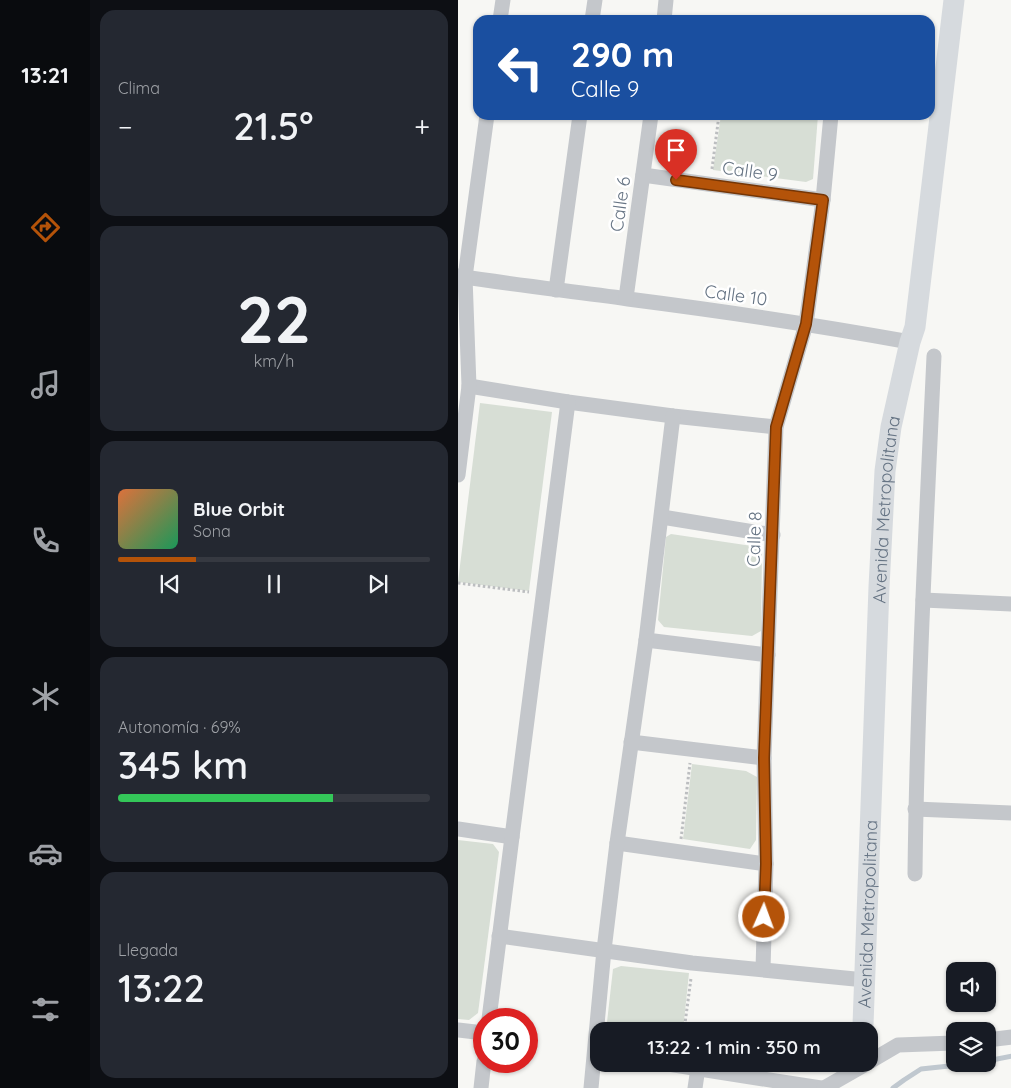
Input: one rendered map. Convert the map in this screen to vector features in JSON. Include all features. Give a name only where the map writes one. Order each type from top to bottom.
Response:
[{"type":"street","points":[[501,15],[503,0]]},
{"type":"street","points":[[593,15],[595,0]]},
{"type":"street","points":[[664,15],[666,0]]},
{"type":"street","name":"Avenida Metropolitana","points":[[863,1022],[885,471],[890,427],[915,327],[952,0]]},
{"type":"street","points":[[458,475],[469,386],[462,277],[486,120]]},
{"type":"street","points":[[556,290],[579,120]]},
{"type":"street","name":"Calle 6","points":[[626,298],[650,120]]},
{"type":"street","name":"Calle 8","points":[[763,969],[766,864],[764,758],[776,427],[806,324],[823,200],[831,120]]},
{"type":"street","name":"Calle 9","points":[[643,175],[823,200]]},
{"type":"street","name":"Calle 10","points":[[462,277],[806,324],[910,342]]},
{"type":"street","points":[[915,874],[915,809],[934,356]]},
{"type":"street","points":[[469,386],[568,402],[776,427]]},
{"type":"street","points":[[490,1008],[568,402]]},
{"type":"street","points":[[599,1022],[604,950],[617,843],[646,640],[673,416]]},
{"type":"street","points":[[662,517],[773,535]]},
{"type":"street","points":[[923,600],[1012,604]]},
{"type":"street","points":[[646,640],[768,655]]},
{"type":"street","points":[[631,742],[764,758]]},
{"type":"street","points":[[915,809],[1012,813]]},
{"type":"street","points":[[458,829],[512,837]]},
{"type":"street","points":[[617,843],[766,864]]},
{"type":"street","points":[[499,936],[692,963],[865,980]]},
{"type":"street","points":[[458,1030],[473,1032]]},
{"type":"street","points":[[996,1039],[1012,1037]]},
{"type":"street","points":[[878,1057],[898,1045],[946,1043]]},
{"type":"street","points":[[591,1088],[594,1072]]},
{"type":"street","points":[[695,1088],[697,1072]]},
{"type":"street","points":[[723,1072],[822,1088],[851,1072]]},
{"type":"street","points":[[481,1088],[483,1073]]},
{"type":"path","points":[[710,184],[718,120]]},
{"type":"path","points":[[458,584],[543,594]]},
{"type":"path","points":[[679,852],[692,750]]},
{"type":"path","points":[[685,1022],[692,963]]},
{"type":"shaded area","points":[[720,120],[818,120],[813,179],[806,182],[713,170]]},
{"type":"shaded area","points":[[480,403],[552,412],[529,591],[458,582]]},
{"type":"shaded area","points":[[671,534],[752,546],[762,552],[761,631],[752,636],[664,627],[658,620],[666,537]]},
{"type":"shaded area","points":[[692,764],[746,771],[757,777],[756,840],[750,849],[683,839]]},
{"type":"shaded area","points":[[458,840],[493,844],[499,852],[479,1008],[473,1008],[473,1017],[469,1020],[458,1019]]},
{"type":"shaded area","points":[[621,966],[689,973],[684,1022],[607,1022],[613,969]]},
{"type":"waterway","points":[[996,1059],[1012,1056]]},
{"type":"waterway","points":[[893,1088],[921,1069],[946,1066]]},
{"type":"route","points":[[676,180],[823,200],[806,324],[776,427],[764,758],[766,864],[764,917]]}]
